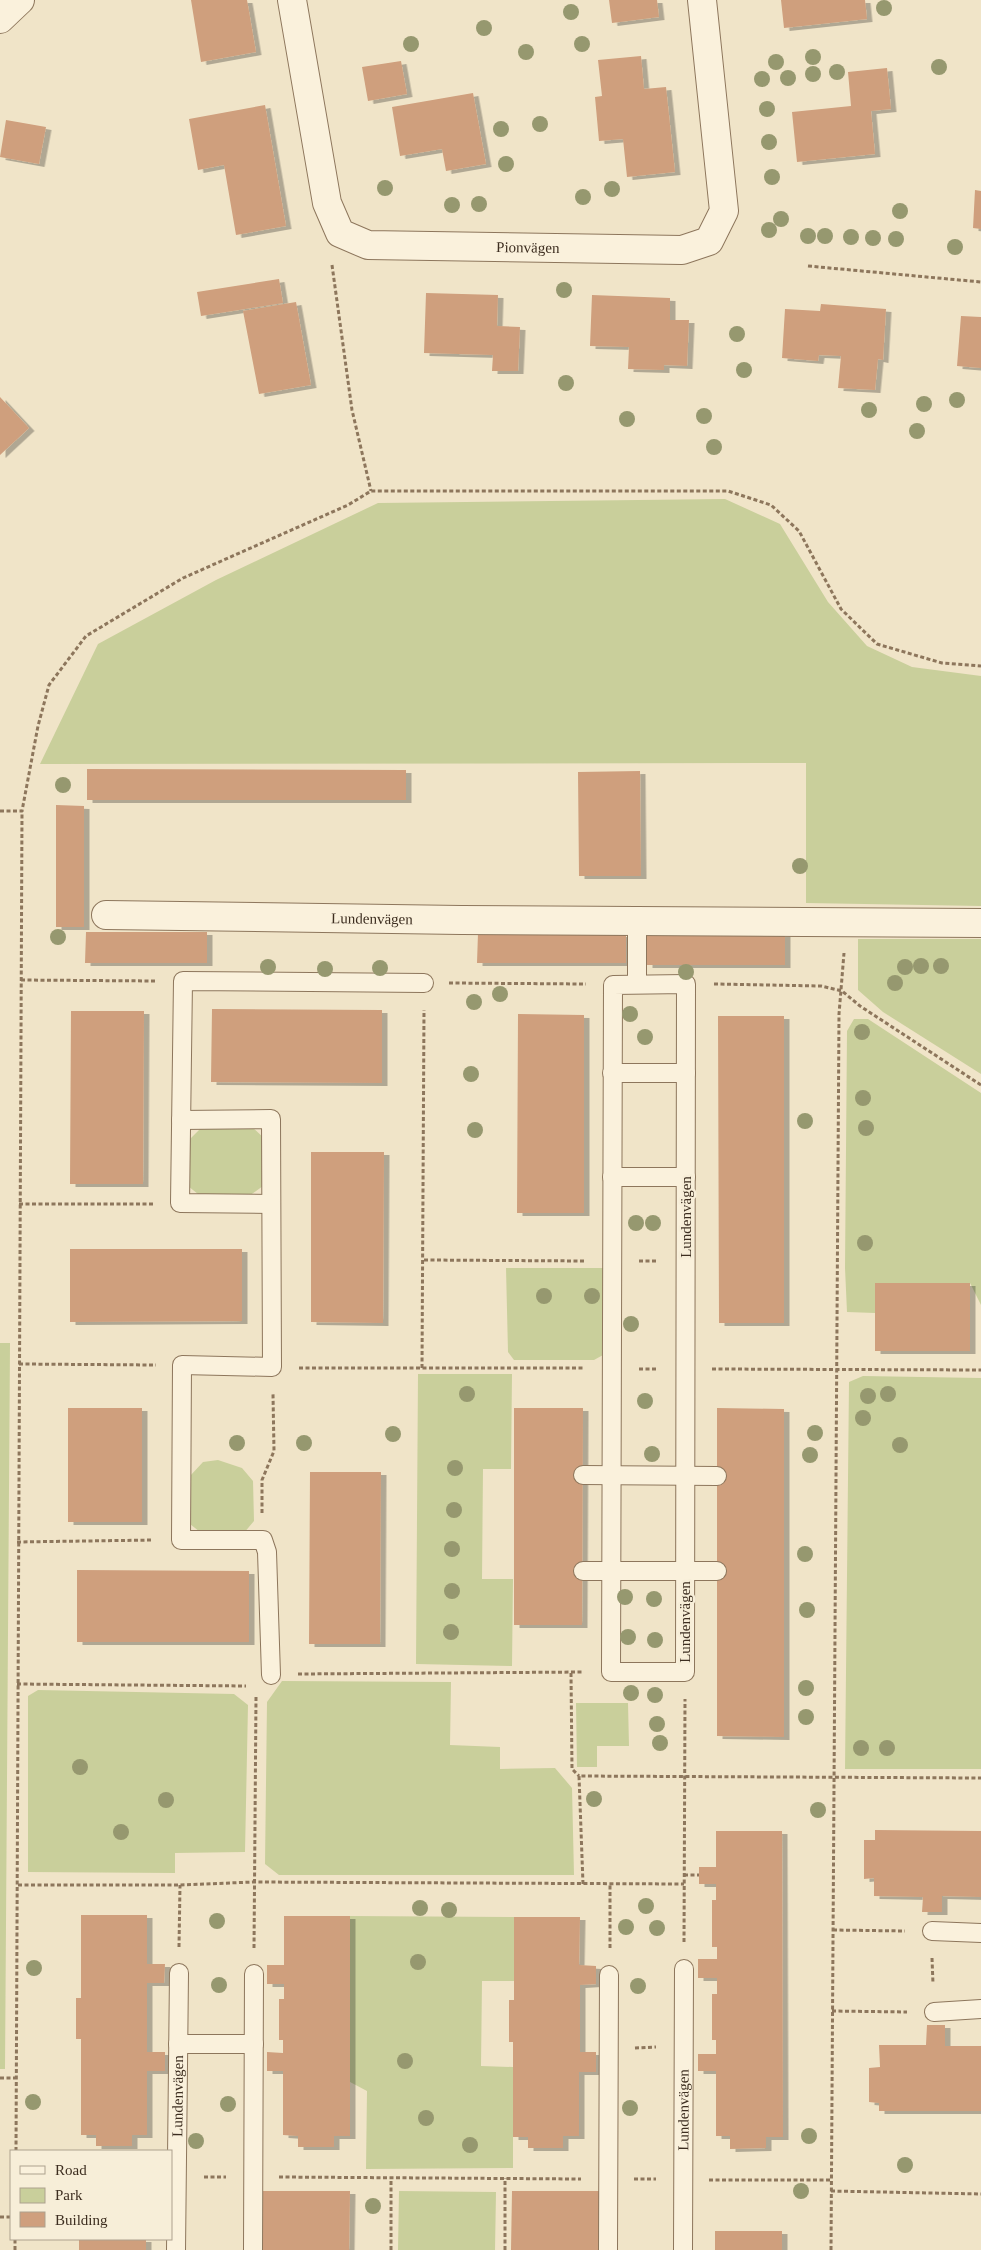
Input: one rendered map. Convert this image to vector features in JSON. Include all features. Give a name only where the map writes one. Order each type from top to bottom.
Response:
[{"type":"street","points":[[0,19],[20,0]]},
{"type":"street","name":"Pionvägen","points":[[292,0],[327,203],[340,233],[368,245],[682,250],[709,241],[724,211],[702,0]]},
{"type":"street","name":"Lundenvägen","points":[[106,915],[461,920],[981,922]]},
{"type":"lane","points":[[637,920],[637,984]]},
{"type":"lane","points":[[271,1204],[180,1204],[183,981],[424,983]]},
{"type":"lane","points":[[611,1672],[612,985],[686,984]]},
{"type":"lane","name":"Lundenvägen","points":[[611,1672],[685,1672],[686,984]]},
{"type":"lane","points":[[612,1073],[686,1073]]},
{"type":"lane","points":[[182,1120],[271,1119],[272,1367],[182,1365],[181,1540],[263,1540],[268,1552],[271,1675]]},
{"type":"lane","points":[[612,1177],[686,1177]]},
{"type":"lane","points":[[583,1475],[717,1476]]},
{"type":"lane","points":[[583,1570],[717,1571]]},
{"type":"lane","points":[[932,1931],[981,1933]]},
{"type":"lane","name":"Lundenvägen","points":[[683,2250],[684,1969]]},
{"type":"lane","name":"Lundenvägen","points":[[176,2250],[179,1973]]},
{"type":"lane","points":[[253,2250],[254,1974]]},
{"type":"lane","points":[[608,2250],[610,1975]]},
{"type":"lane","points":[[934,2012],[981,2010]]},
{"type":"lane","points":[[178,2044],[254,2044]]},
{"type":"path","points":[[331,261],[352,410],[371,491]]},
{"type":"path","points":[[808,266],[981,282]]},
{"type":"path","points":[[16,2150],[22,811],[38,726],[48,685],[86,636],[183,578],[348,505],[371,491],[728,491],[771,505],[799,531],[841,609],[877,644],[942,663],[981,666]]},
{"type":"path","points":[[0,811],[22,811]]},
{"type":"path","points":[[21,980],[183,981]]},
{"type":"path","points":[[422,1368],[424,983],[612,985]]},
{"type":"path","points":[[686,984],[821,986],[842,991],[860,1006],[981,1085]]},
{"type":"path","points":[[831,2250],[839,1024],[842,991]]},
{"type":"path","points":[[20,1204],[180,1204]]},
{"type":"path","points":[[424,1260],[686,1261]]},
{"type":"path","points":[[19,1364],[182,1365]]},
{"type":"path","points":[[263,1540],[262,1480],[274,1451],[272,1367]]},
{"type":"path","points":[[18,1542],[181,1540]]},
{"type":"path","points":[[571,1672],[572,1769],[579,1776],[583,1884]]},
{"type":"path","points":[[17,1684],[256,1686],[271,1675],[611,1672]]},
{"type":"path","points":[[684,1969],[685,1672]]},
{"type":"path","points":[[254,1974],[256,1686]]},
{"type":"path","points":[[579,1776],[981,1778]]},
{"type":"path","points":[[684,1875],[699,1875]]},
{"type":"path","points":[[18,1885],[180,1885],[254,1882],[684,1884]]},
{"type":"path","points":[[610,1884],[610,1975]]},
{"type":"path","points":[[179,1973],[180,1885]]},
{"type":"path","points":[[832,2011],[934,2012],[932,1931],[834,1930]]},
{"type":"path","points":[[609,2048],[684,2047]]},
{"type":"path","points":[[0,2078],[16,2078]]},
{"type":"path","points":[[176,2176],[831,2180]]},
{"type":"path","points":[[391,2178],[391,2250]]},
{"type":"path","points":[[505,2178],[505,2250]]},
{"type":"path","points":[[831,2191],[981,2194]]},
{"type":"green space","points":[[725,499],[780,524],[828,602],[867,646],[912,667],[981,676],[981,906],[806,903],[806,763],[40,764],[98,644],[216,580],[378,503]]},
{"type":"green space","points":[[858,939],[981,939],[981,1074],[883,1012],[858,990]]},
{"type":"green space","points":[[854,1019],[868,1019],[981,1093],[981,1305],[970,1283],[875,1283],[875,1313],[847,1312],[845,1268],[847,1031]]},
{"type":"green space","points":[[251,1126],[265,1139],[263,1186],[249,1196],[203,1198],[188,1186],[188,1141],[201,1128]]},
{"type":"green space","points":[[506,1268],[604,1268],[605,1345],[603,1355],[594,1360],[514,1360],[508,1352]]},
{"type":"green space","points":[[0,1343],[10,1343],[5,2069],[0,2069]]},
{"type":"green space","points":[[418,1374],[512,1374],[511,1469],[483,1469],[482,1579],[513,1579],[512,1666],[416,1664]]},
{"type":"green space","points":[[863,1376],[981,1378],[981,1769],[845,1769],[849,1382]]},
{"type":"green space","points":[[218,1460],[242,1468],[253,1481],[254,1521],[243,1534],[200,1532],[190,1524],[190,1476],[203,1462]]},
{"type":"green space","points":[[282,1681],[451,1682],[450,1745],[500,1747],[500,1769],[555,1768],[572,1788],[574,1875],[279,1875],[265,1864],[267,1702]]},
{"type":"green space","points":[[38,1690],[234,1694],[248,1705],[245,1852],[175,1853],[175,1873],[28,1872],[28,1696]]},
{"type":"green space","points":[[576,1703],[628,1703],[629,1746],[597,1746],[597,1767],[577,1767]]},
{"type":"green space","points":[[350,1916],[514,1917],[514,1981],[482,1981],[481,2066],[513,2067],[513,2168],[366,2169],[367,2091],[350,2082]]},
{"type":"green space","points":[[399,2191],[496,2192],[495,2250],[398,2250]]},
{"type":"building","points":[[191,0],[247,0],[256,52],[201,62]]},
{"type":"building","points":[[609,0],[657,0],[659,17],[612,23]]},
{"type":"building","points":[[781,0],[865,0],[867,19],[784,28]]},
{"type":"building","points":[[641,56],[644,89],[666,87],[675,172],[627,177],[623,139],[599,141],[595,97],[602,96],[598,60]]},
{"type":"building","points":[[401,61],[407,94],[368,101],[362,67]]},
{"type":"building","points":[[887,68],[891,109],[871,111],[875,154],[797,162],[792,112],[851,106],[848,72]]},
{"type":"building","points":[[473,93],[486,164],[446,171],[442,149],[400,156],[392,107]]},
{"type":"building","points":[[265,105],[286,226],[236,235],[224,165],[198,170],[189,119]]},
{"type":"building","points":[[6,120],[46,127],[39,164],[0,157]]},
{"type":"building","points":[[975,190],[981,191],[981,229],[973,228]]},
{"type":"building","points":[[279,279],[283,303],[201,316],[197,292]]},
{"type":"building","points":[[426,293],[498,295],[497,326],[520,327],[518,371],[492,371],[493,355],[424,353]]},
{"type":"building","points":[[592,295],[670,298],[670,320],[689,320],[687,366],[664,365],[664,370],[628,369],[629,347],[590,346]]},
{"type":"building","points":[[296,302],[311,385],[259,394],[243,311]]},
{"type":"building","points":[[821,304],[886,309],[883,360],[878,359],[875,390],[838,388],[841,356],[819,355],[818,361],[782,358],[785,309],[820,311]]},
{"type":"building","points":[[961,316],[981,317],[981,368],[957,366]]},
{"type":"building","points":[[0,397],[29,428],[0,455]]},
{"type":"building","points":[[87,769],[406,770],[406,800],[87,800]]},
{"type":"building","points":[[640,771],[641,876],[579,876],[578,772]]},
{"type":"building","points":[[56,805],[84,806],[84,927],[56,927]]},
{"type":"building","points":[[86,932],[207,932],[207,963],[85,963]]},
{"type":"building","points":[[478,933],[626,934],[626,963],[477,963]]},
{"type":"building","points":[[785,934],[785,965],[647,965],[647,935]]},
{"type":"building","points":[[212,1009],[382,1010],[382,1083],[211,1082]]},
{"type":"building","points":[[71,1011],[144,1011],[143,1184],[70,1184]]},
{"type":"building","points":[[518,1014],[584,1015],[584,1213],[517,1213]]},
{"type":"building","points":[[718,1016],[784,1016],[784,1323],[719,1323]]},
{"type":"building","points":[[311,1152],[384,1152],[383,1323],[311,1322]]},
{"type":"building","points":[[70,1249],[242,1249],[242,1321],[70,1322]]},
{"type":"building","points":[[875,1283],[970,1283],[970,1351],[875,1351]]},
{"type":"building","points":[[68,1408],[142,1408],[142,1522],[68,1522]]},
{"type":"building","points":[[514,1408],[583,1408],[582,1625],[514,1625]]},
{"type":"building","points":[[717,1408],[784,1409],[784,1737],[717,1736]]},
{"type":"building","points":[[310,1472],[381,1472],[380,1644],[309,1644]]},
{"type":"building","points":[[77,1570],[249,1571],[249,1642],[77,1642]]},
{"type":"building","points":[[875,1830],[981,1831],[981,1897],[942,1896],[942,1912],[922,1912],[923,1897],[874,1896],[874,1878],[864,1879],[864,1840],[875,1840]]},
{"type":"building","points":[[716,1831],[782,1831],[783,2137],[766,2137],[766,2148],[730,2149],[730,2136],[716,2136],[716,2071],[698,2071],[698,2054],[716,2054],[716,2040],[712,2040],[712,1994],[717,1994],[717,1978],[698,1978],[698,1959],[717,1959],[717,1947],[712,1947],[712,1900],[716,1900],[716,1884],[699,1884],[699,1867],[716,1867]]},
{"type":"building","points":[[81,1915],[147,1915],[147,1964],[165,1964],[164,1983],[147,1983],[147,2052],[165,2052],[165,2071],[147,2071],[147,2135],[132,2135],[132,2146],[96,2146],[96,2135],[81,2135],[81,2039],[76,2039],[76,1998],[81,1998]]},
{"type":"building","points":[[284,1916],[350,1916],[350,2136],[334,2136],[334,2147],[298,2147],[298,2136],[283,2135],[283,2071],[267,2071],[267,2052],[283,2053],[283,2040],[279,2040],[279,1999],[284,1999],[284,1984],[267,1984],[267,1965],[284,1965]]},
{"type":"building","points":[[514,1917],[580,1917],[579,1965],[596,1966],[596,1984],[580,1985],[580,2052],[596,2052],[596,2072],[579,2072],[579,2136],[563,2136],[563,2148],[528,2148],[528,2137],[513,2137],[513,2042],[509,2042],[509,2000],[514,2000]]},
{"type":"building","points":[[927,2025],[945,2025],[945,2046],[981,2046],[981,2111],[879,2111],[879,2103],[869,2102],[869,2068],[880,2067],[879,2045],[926,2045]]},
{"type":"building","points":[[257,2191],[350,2191],[349,2250],[257,2250]]},
{"type":"building","points":[[512,2191],[605,2191],[605,2250],[511,2250]]},
{"type":"building","points":[[715,2231],[782,2231],[782,2250],[715,2250]]},
{"type":"building","points":[[79,2240],[146,2240],[146,2250],[79,2250]]}]
